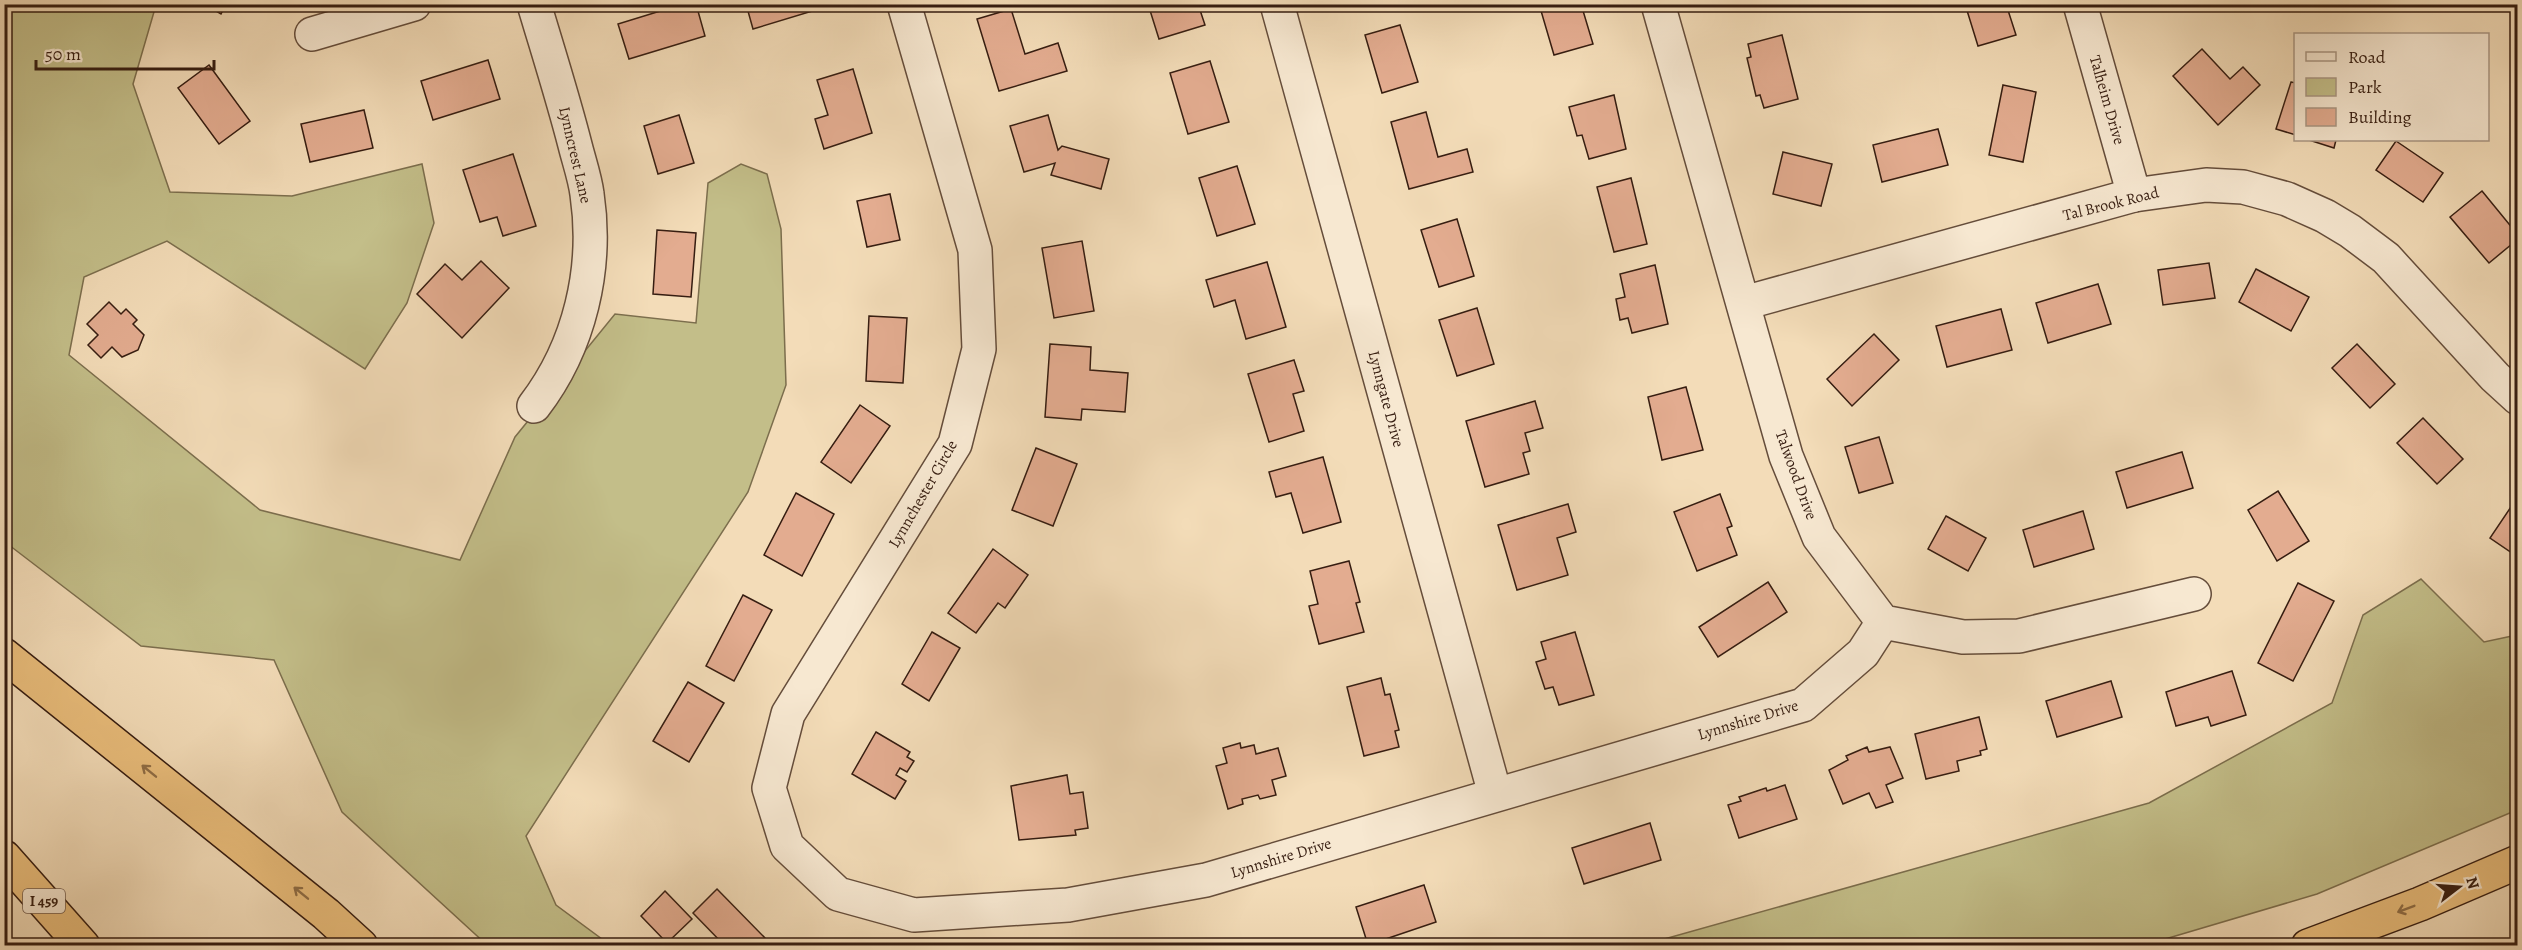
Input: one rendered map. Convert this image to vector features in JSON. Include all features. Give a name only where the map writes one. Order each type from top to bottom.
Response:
[{"type":"highway","points":[[4,655],[326,914],[361,945]]},
{"type":"highway","name":"I 459","points":[[4,857],[83,945]]},
{"type":"highway","points":[[2308,945],[2420,904],[2517,862]]},
{"type":"highway","points":[[326,914],[371,945]]},
{"type":"street","points":[[312,34],[414,4]]},
{"type":"street","name":"Lynncrest Lane","points":[[534,4],[587,193],[590,249],[584,303],[568,349],[544,393],[534,406]]},
{"type":"street","name":"Lynnchester Circle","points":[[788,714],[955,444],[979,349],[975,250],[904,4]]},
{"type":"street","name":"Lynngate Drive","points":[[1277,4],[1495,794]]},
{"type":"street","name":"Talwood Drive","points":[[1658,4],[1786,456],[1819,537],[1883,622]]},
{"type":"street","name":"Talheim Drive","points":[[2080,4],[2134,195]]},
{"type":"street","name":"Tal Brook Road","points":[[1744,303],[2134,195],[2206,184],[2243,187],[2287,199],[2325,216],[2386,258],[2472,353],[2517,398]]},
{"type":"street","points":[[1883,622],[1963,637],[2019,636],[2194,594]]},
{"type":"street","name":"Lynnshire Drive","points":[[788,714],[769,788],[787,846],[838,894],[914,915],[1068,905],[1206,880],[1803,705],[1863,653],[1883,622]]},
{"type":"green space","points":[[4,5],[156,5],[133,84],[170,192],[292,196],[422,164],[434,223],[407,303],[365,369],[167,241],[84,277],[69,355],[260,510],[460,560],[515,437],[615,314],[696,323],[708,183],[741,164],[767,174],[781,229],[786,385],[748,492],[526,836],[556,905],[610,945],[487,945],[342,812],[274,660],[141,646],[5,542]]},
{"type":"green space","points":[[2421,579],[2484,642],[2517,635],[2517,810],[2317,894],[2145,945],[1643,945],[2149,803],[2332,703],[2363,615]]},
{"type":"building","points":[[204,4],[226,4],[221,14]]},
{"type":"building","points":[[683,4],[696,4],[705,36],[629,59],[618,24]]},
{"type":"building","points":[[746,4],[818,4],[819,9],[753,29]]},
{"type":"building","points":[[1148,4],[1198,4],[1205,25],[1159,39]]},
{"type":"building","points":[[1539,4],[1581,4],[1593,44],[1554,55]]},
{"type":"building","points":[[1965,4],[2006,4],[2016,35],[1978,46]]},
{"type":"building","points":[[1011,9],[1025,54],[1058,43],[1067,71],[999,91],[977,19]]},
{"type":"building","points":[[1400,25],[1418,82],[1382,93],[1365,35]]},
{"type":"building","points":[[1782,35],[1798,99],[1764,108],[1760,95],[1756,96],[1747,58],[1751,57],[1748,44]]},
{"type":"building","points":[[2202,49],[2230,79],[2243,67],[2260,85],[2218,125],[2173,76]]},
{"type":"building","points":[[488,60],[500,99],[433,120],[421,81]]},
{"type":"building","points":[[1210,61],[1229,122],[1188,134],[1170,73]]},
{"type":"building","points":[[209,65],[250,121],[219,144],[178,88]]},
{"type":"building","points":[[853,69],[872,133],[824,149],[815,119],[828,115],[817,80]]},
{"type":"building","points":[[2291,82],[2294,83],[2294,134],[2276,129]]},
{"type":"building","points":[[2003,85],[2036,92],[2023,162],[1989,155]]},
{"type":"building","points":[[1614,95],[1626,149],[1589,159],[1582,135],[1577,136],[1569,107]]},
{"type":"building","points":[[364,110],[373,148],[310,162],[301,124]]},
{"type":"building","points":[[1426,112],[1438,157],[1467,149],[1473,172],[1409,189],[1391,122]]},
{"type":"building","points":[[679,115],[694,163],[658,174],[644,126]]},
{"type":"building","points":[[1048,115],[1058,150],[1062,146],[1109,159],[1101,189],[1051,175],[1055,163],[1024,172],[1010,126]]},
{"type":"building","points":[[1938,129],[1948,165],[1882,182],[1873,145]]},
{"type":"building","points":[[2312,141],[2336,141],[2334,148]]},
{"type":"building","points":[[2396,141],[2443,173],[2423,202],[2376,170]]},
{"type":"building","points":[[1783,152],[1832,164],[1821,206],[1773,194]]},
{"type":"building","points":[[513,154],[536,226],[503,236],[497,217],[480,222],[463,170]]},
{"type":"building","points":[[1237,166],[1255,224],[1217,236],[1199,178]]},
{"type":"building","points":[[1631,178],[1647,244],[1614,252],[1597,187]]},
{"type":"building","points":[[2482,191],[2518,235],[2518,239],[2489,263],[2450,217]]},
{"type":"building","points":[[890,194],[900,240],[867,247],[857,201]]},
{"type":"building","points":[[1457,219],[1474,276],[1439,287],[1421,230]]},
{"type":"building","points":[[657,230],[696,233],[691,297],[653,294]]},
{"type":"building","points":[[1082,241],[1094,311],[1054,318],[1042,248]]},
{"type":"building","points":[[481,261],[509,288],[462,338],[417,294],[445,264],[462,280]]},
{"type":"building","points":[[1267,262],[1286,327],[1246,339],[1235,300],[1214,307],[1206,280]]},
{"type":"building","points":[[2209,263],[2215,298],[2163,305],[2158,270]]},
{"type":"building","points":[[1655,265],[1668,324],[1632,333],[1628,318],[1620,320],[1616,299],[1625,297],[1620,274]]},
{"type":"building","points":[[2256,269],[2309,297],[2291,331],[2239,302]]},
{"type":"building","points":[[2098,284],[2111,324],[2048,343],[2036,303]]},
{"type":"building","points":[[109,302],[121,314],[126,309],[137,320],[133,324],[144,335],[138,350],[122,357],[112,347],[101,358],[88,345],[98,335],[87,324]]},
{"type":"building","points":[[1477,308],[1494,364],[1457,376],[1439,320]]},
{"type":"building","points":[[2001,309],[2012,350],[1947,367],[1936,326]]},
{"type":"building","points":[[869,316],[907,318],[903,383],[866,381]]},
{"type":"building","points":[[1874,334],[1899,360],[1852,406],[1827,379]]},
{"type":"building","points":[[1050,344],[1091,347],[1090,370],[1128,373],[1125,412],[1082,409],[1081,420],[1045,417]]},
{"type":"building","points":[[2357,344],[2395,384],[2370,408],[2332,368]]},
{"type":"building","points":[[1294,360],[1304,391],[1293,394],[1304,431],[1269,442],[1248,374]]},
{"type":"building","points":[[1686,387],[1703,450],[1662,460],[1648,397]]},
{"type":"building","points":[[1535,401],[1543,428],[1525,433],[1530,451],[1523,453],[1529,474],[1485,487],[1466,421]]},
{"type":"building","points":[[860,405],[890,426],[851,483],[821,462]]},
{"type":"building","points":[[2423,418],[2463,459],[2437,484],[2397,443]]},
{"type":"building","points":[[1879,437],[1893,483],[1859,493],[1845,447]]},
{"type":"building","points":[[1036,448],[1077,464],[1053,526],[1012,510]]},
{"type":"building","points":[[2182,452],[2193,488],[2127,508],[2116,472]]},
{"type":"building","points":[[1323,457],[1341,522],[1303,533],[1291,493],[1276,497],[1269,472]]},
{"type":"building","points":[[2278,491],[2309,541],[2277,561],[2248,510]]},
{"type":"building","points":[[796,493],[834,514],[802,576],[764,555]]},
{"type":"building","points":[[1720,494],[1732,526],[1727,528],[1737,555],[1697,571],[1674,512]]},
{"type":"building","points":[[2518,499],[2518,557],[2490,538]]},
{"type":"building","points":[[1568,504],[1576,532],[1557,538],[1568,575],[1517,590],[1498,525]]},
{"type":"building","points":[[2083,511],[2094,549],[2034,567],[2023,530]]},
{"type":"building","points":[[1946,516],[1986,538],[1968,571],[1928,549]]},
{"type":"building","points":[[993,549],[1028,575],[1005,608],[998,603],[976,633],[948,613]]},
{"type":"building","points":[[1349,561],[1360,602],[1356,603],[1364,632],[1319,644],[1309,606],[1318,604],[1310,571]]},
{"type":"building","points":[[1768,582],[1787,612],[1718,657],[1699,627]]},
{"type":"building","points":[[2298,583],[2334,601],[2293,681],[2258,663]]},
{"type":"building","points":[[743,595],[772,610],[734,681],[706,666]]},
{"type":"building","points":[[932,632],[960,648],[929,701],[902,684]]},
{"type":"building","points":[[1575,632],[1594,695],[1559,705],[1553,687],[1545,689],[1536,662],[1546,659],[1541,642]]},
{"type":"building","points":[[2232,671],[2246,715],[2211,726],[2208,717],[2176,726],[2166,692]]},
{"type":"building","points":[[1381,678],[1385,695],[1390,694],[1399,730],[1395,731],[1399,747],[1364,756],[1347,687]]},
{"type":"building","points":[[2111,681],[2122,717],[2057,737],[2046,701]]},
{"type":"building","points":[[688,682],[724,703],[689,762],[653,741]]},
{"type":"building","points":[[1979,717],[1987,749],[1980,751],[1981,755],[1957,761],[1959,771],[1926,779],[1915,734]]},
{"type":"building","points":[[876,732],[910,752],[907,757],[914,761],[907,772],[900,768],[896,775],[906,781],[895,799],[852,774]]},
{"type":"building","points":[[1240,743],[1241,748],[1254,745],[1256,754],[1278,748],[1286,776],[1272,780],[1276,795],[1260,799],[1258,795],[1242,799],[1243,804],[1228,809],[1216,766],[1227,763],[1223,748]]},
{"type":"building","points":[[1867,747],[1869,752],[1890,747],[1903,778],[1886,785],[1893,802],[1876,808],[1869,793],[1843,804],[1829,770],[1848,760],[1846,756]]},
{"type":"building","points":[[1067,775],[1070,794],[1083,792],[1088,828],[1075,830],[1076,835],[1019,840],[1011,786]]},
{"type":"building","points":[[1785,785],[1797,819],[1739,838],[1728,805],[1741,801],[1739,797],[1766,788],[1767,791]]},
{"type":"building","points":[[1650,823],[1661,860],[1584,884],[1572,848]]},
{"type":"building","points":[[1424,885],[1436,922],[1368,945],[1356,907]]},
{"type":"building","points":[[717,889],[766,939],[759,946],[725,946],[693,913]]},
{"type":"building","points":[[665,891],[692,919],[667,943],[641,916]]}]
